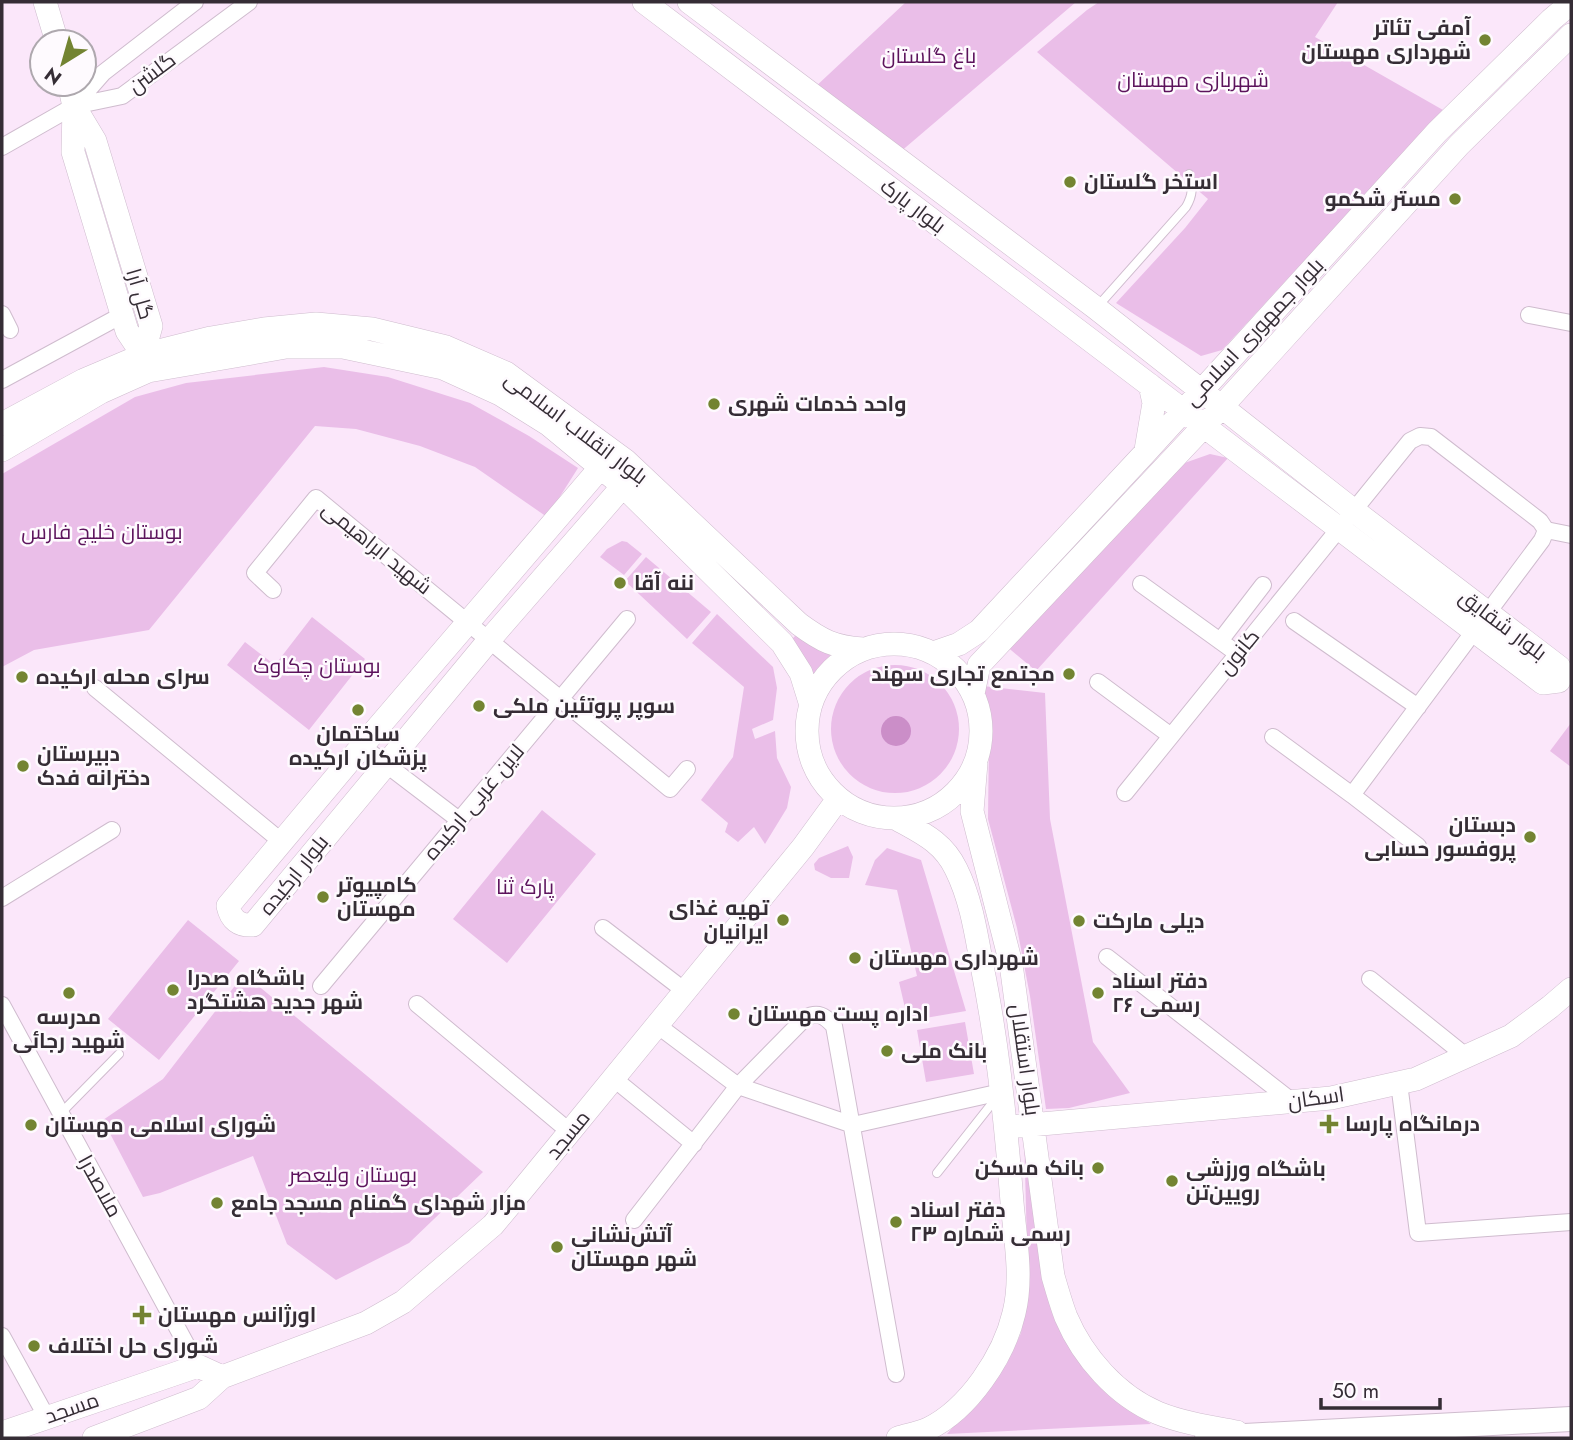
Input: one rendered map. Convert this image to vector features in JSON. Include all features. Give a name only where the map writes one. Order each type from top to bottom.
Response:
[{"type":"main road","points":[[1207,1438],[1571,1419]]},
{"type":"main road","points":[[1397,1427],[1454,1438],[1550,1438]]},
{"type":"street","points":[[45,2],[53,28]]},
{"type":"street","name":"گلشن","points":[[74,106],[103,73],[195,2]]},
{"type":"street","name":"گلشن","points":[[74,106],[122,96],[248,2]]},
{"type":"street","name":"بلوار پارک","points":[[644,2],[1204,426]]},
{"type":"street","name":"بلوار پارک","points":[[689,2],[1096,308],[1220,407]]},
{"type":"street","name":"بلوار جمهوری اسلامی","points":[[933,653],[959,644],[979,631],[1437,132],[1551,20],[1571,4]]},
{"type":"street","name":"بلوار جمهوری اسلامی","points":[[973,694],[979,665],[1204,426],[1459,145],[1571,35]]},
{"type":"street","points":[[2,147],[74,106],[72,98]]},
{"type":"street","name":"گل آرا","points":[[74,106],[73,152],[127,331],[146,363]]},
{"type":"street","name":"گل آرا","points":[[74,106],[95,141],[151,327],[146,363]]},
{"type":"street","points":[[2,314],[10,330]]},
{"type":"street","points":[[2,380],[122,315]]},
{"type":"street","points":[[1529,315],[1571,323]]},
{"type":"street","name":"بلوار انقلاب اسلامی","points":[[2,424],[84,380],[146,363],[211,338],[316,324],[372,329],[446,347],[506,373],[626,461],[799,624],[814,635],[839,647],[863,649]]},
{"type":"street","name":"بلوار انقلاب اسلامی","points":[[2,450],[146,363],[286,347],[343,347],[443,368],[500,394],[548,424],[623,486],[782,643],[801,673],[810,702]]},
{"type":"street","points":[[1168,366],[1191,371],[1232,357]]},
{"type":"street","points":[[1250,429],[1244,410],[1252,372]]},
{"type":"street","points":[[1145,453],[1154,403],[1150,385]]},
{"type":"street","name":"بلوار شقایق","points":[[1220,407],[1250,429],[1347,519],[1482,623]]},
{"type":"street","name":"بلوار شقایق","points":[[1204,426],[1347,519]]},
{"type":"street","name":"کانون","points":[[1125,793],[1410,441],[1420,436],[1430,437],[1540,521],[1544,535]]},
{"type":"street","points":[[1169,463],[1193,451],[1234,448]]},
{"type":"street","points":[[601,467],[626,461],[623,486]]},
{"type":"street","name":"بلوار ارکیده","points":[[294,851],[362,746],[601,467]]},
{"type":"street","name":"بلوار ارکیده","points":[[294,851],[386,764],[623,486]]},
{"type":"street","name":"شهید ابراهیمی","points":[[273,590],[255,573],[316,498],[468,621]]},
{"type":"street","points":[[1352,795],[1482,623],[1544,535],[1571,535]]},
{"type":"street","points":[[1140,584],[1238,653]]},
{"type":"street","points":[[1220,641],[1263,585]]},
{"type":"street","name":"لاین غربی ارکیده","points":[[321,986],[627,619]]},
{"type":"street","points":[[468,621],[670,789],[687,769]]},
{"type":"street","points":[[1294,621],[1418,707]]},
{"type":"street","points":[[899,643],[917,646],[933,653],[957,670],[973,694],[981,728],[975,763],[966,781],[953,796],[936,808],[917,816],[897,819],[876,817],[856,810],[838,799],[823,783],[813,765],[806,734],[810,702],[831,669],[846,657],[863,649],[899,643]]},
{"type":"street","points":[[1098,682],[1171,736]]},
{"type":"street","points":[[95,688],[294,851]]},
{"type":"street","points":[[1273,737],[1418,846]]},
{"type":"street","points":[[362,746],[459,820]]},
{"type":"street","name":"بلوار استقلال","points":[[975,763],[972,811],[1011,964],[1053,1276],[1066,1317],[1084,1352],[1128,1395],[1156,1412],[1185,1422],[1256,1436]]},
{"type":"street","name":"مسجد","points":[[94,1438],[199,1398],[222,1377],[366,1323],[403,1302],[493,1225],[803,847],[838,799]]},
{"type":"street","name":"بلوار استقلال","points":[[897,819],[937,842],[956,868],[971,910],[993,1020],[1006,1128],[1018,1280],[1015,1311],[1008,1335],[993,1365],[976,1388],[953,1411],[928,1429],[898,1438]]},
{"type":"street","points":[[2,898],[112,830]]},
{"type":"street","points":[[603,928],[685,990]]},
{"type":"street","points":[[1107,957],[1293,1102]]},
{"type":"street","points":[[1370,979],[1467,1057]]},
{"type":"street","name":"اسکان","points":[[1006,1128],[1034,1123],[1331,1098],[1416,1079],[1511,1036],[1571,989]]},
{"type":"street","points":[[417,1004],[570,1132]]},
{"type":"street","name":"ملاصدرا","points":[[2,1005],[198,1366]]},
{"type":"street","points":[[634,1220],[738,1086],[805,1018],[813,1014],[822,1015],[834,1027],[896,1374]]},
{"type":"street","points":[[657,1025],[738,1086],[853,1125],[1001,1092]]},
{"type":"street","points":[[613,1078],[694,1144]]},
{"type":"street","points":[[1399,1083],[1418,1233],[1571,1222]]},
{"type":"street","points":[[2,1336],[46,1416]]},
{"type":"street","points":[[198,1366],[222,1377]]},
{"type":"street","name":"مسجد","points":[[2,1433],[198,1366]]},
{"type":"lane","points":[[1096,308],[1186,207],[1192,197],[1193,188],[1189,174]]},
{"type":"lane","points":[[61,1113],[119,1054]]},
{"type":"lane","points":[[937,1172],[1001,1092]]},
{"type":"green space","name":"باغ گلستان","points":[[906,2],[1076,2],[899,153],[813,89]]},
{"type":"green space","name":"شهربازی مهستان","points":[[1099,2],[1338,2],[1315,37],[1443,110],[1222,350],[1201,356],[1116,303],[1208,199],[1037,52]]},
{"type":"green space","name":"بوستان خلیج فارس","points":[[324,367],[388,377],[470,403],[529,436],[578,468],[547,517],[475,467],[420,446],[356,429],[315,426],[149,630],[34,650],[2,667],[2,474],[135,397],[186,383]]},
{"type":"green space","points":[[1210,454],[1228,458],[1036,671],[1005,645],[1176,466]]},
{"type":"green space","points":[[622,541],[642,554],[624,575],[600,557],[607,549]]},
{"type":"green space","points":[[646,557],[711,612],[687,639],[625,581]]},
{"type":"green space","points":[[717,614],[773,667],[777,688],[773,720],[752,729],[755,739],[775,731],[777,758],[791,787],[787,808],[765,844],[754,827],[738,842],[725,832],[728,823],[701,800],[733,757],[744,687],[692,643]]},
{"type":"green space","name":"بوستان چکاوک","points":[[312,617],[365,659],[309,730],[227,665],[245,642],[275,665]]},
{"type":"green space","points":[[797,634],[834,655],[814,679],[790,641]]},
{"type":"green space","points":[[895,665],[920,669],[941,683],[955,704],[959,729],[955,754],[941,775],[920,789],[895,793],[870,789],[849,775],[835,754],[831,729],[835,704],[849,683],[870,669]]},
{"type":"green space","points":[[983,686],[1045,693],[1050,819],[1093,1042],[1130,1093],[1069,1108],[1046,1109],[1017,928],[988,819],[989,737]]},
{"type":"green space","points":[[1571,723],[1571,767],[1550,751]]},
{"type":"green space","name":"پارک ثنا","points":[[542,810],[596,854],[507,963],[453,919]]},
{"type":"green space","points":[[848,846],[853,857],[849,878],[831,878],[815,870],[814,864],[819,858]]},
{"type":"green space","points":[[887,848],[921,860],[966,1011],[908,1021],[899,982],[917,976],[897,890],[865,885],[875,860]]},
{"type":"green space","name":"باشگاه صدرا شهر جدید هشتگرد","points":[[188,920],[239,961],[159,1060],[108,1019]]},
{"type":"green space","name":"بوستان ولیعصر","points":[[244,974],[483,1172],[409,1243],[336,1280],[287,1244],[253,1156],[160,1193],[143,1197],[103,1120],[163,1079]]},
{"type":"green space","points":[[965,1022],[974,1074],[926,1082],[917,1030]]},
{"type":"green space","points":[[1024,1131],[1050,1302],[1118,1400],[1151,1424],[947,1434],[1006,1365],[1021,1333],[1028,1285]]},
{"type":"shaded area","points":[[896,716],[906,721],[911,731],[906,741],[896,746],[886,741],[881,731],[886,721]]},
{"type":"place","name":"آمفی تئاتر شهرداری مهستان","points":[[1485,40]]},
{"type":"place","name":"استخر گلستان","points":[[1070,182]]},
{"type":"place","name":"مستر شکمو","points":[[1455,199]]},
{"type":"place","name":"واحد خدمات شهری","points":[[714,404]]},
{"type":"place","name":"ننه آقا","points":[[620,583]]},
{"type":"place","name":"مجتمع تجاری سهند","points":[[1069,674]]},
{"type":"place","name":"سرای محله ارکیده","points":[[22,677]]},
{"type":"place","name":"سوپر پروتئین ملکی","points":[[479,706]]},
{"type":"place","name":"ساختمان پزشکان ارکیده","points":[[358,710]]},
{"type":"place","name":"دبیرستان دخترانه فدک","points":[[23,766]]},
{"type":"place","name":"دبستان پروفسور حسابی","points":[[1530,837]]},
{"type":"place","name":"کامپیوتر مهستان","points":[[323,897]]},
{"type":"place","name":"تهیه غذای ایرانیان","points":[[783,920]]},
{"type":"place","name":"دیلی مارکت","points":[[1079,921]]},
{"type":"place","name":"شهرداری مهستان","points":[[855,958]]},
{"type":"place","name":"باشگاه صدرا شهر جدید هشتگرد","points":[[173,990]]},
{"type":"place","name":"مدرسه شهید رجائی","points":[[69,993]]},
{"type":"place","name":"دفتر اسناد رسمی ۲۶","points":[[1098,993]]},
{"type":"place","name":"اداره پست مهستان","points":[[734,1014]]},
{"type":"place","name":"بانک ملی","points":[[887,1051]]},
{"type":"place","name":"درمانگاه پارسا","points":[[1329,1124]]},
{"type":"place","name":"شورای اسلامی مهستان","points":[[31,1125]]},
{"type":"place","name":"بانک مسکن","points":[[1098,1168]]},
{"type":"place","name":"باشگاه ورزشی رویین‌تن","points":[[1172,1181]]},
{"type":"place","name":"مزار شهدای گمنام مسجد جامع","points":[[217,1203]]},
{"type":"place","name":"دفتر اسناد رسمی شماره ۲۳","points":[[896,1222]]},
{"type":"place","name":"آتش‌نشانی شهر مهستان","points":[[557,1247]]},
{"type":"place","name":"اورژانس مهستان","points":[[142,1315]]},
{"type":"place","name":"شورای حل اختلاف","points":[[34,1346]]}]
